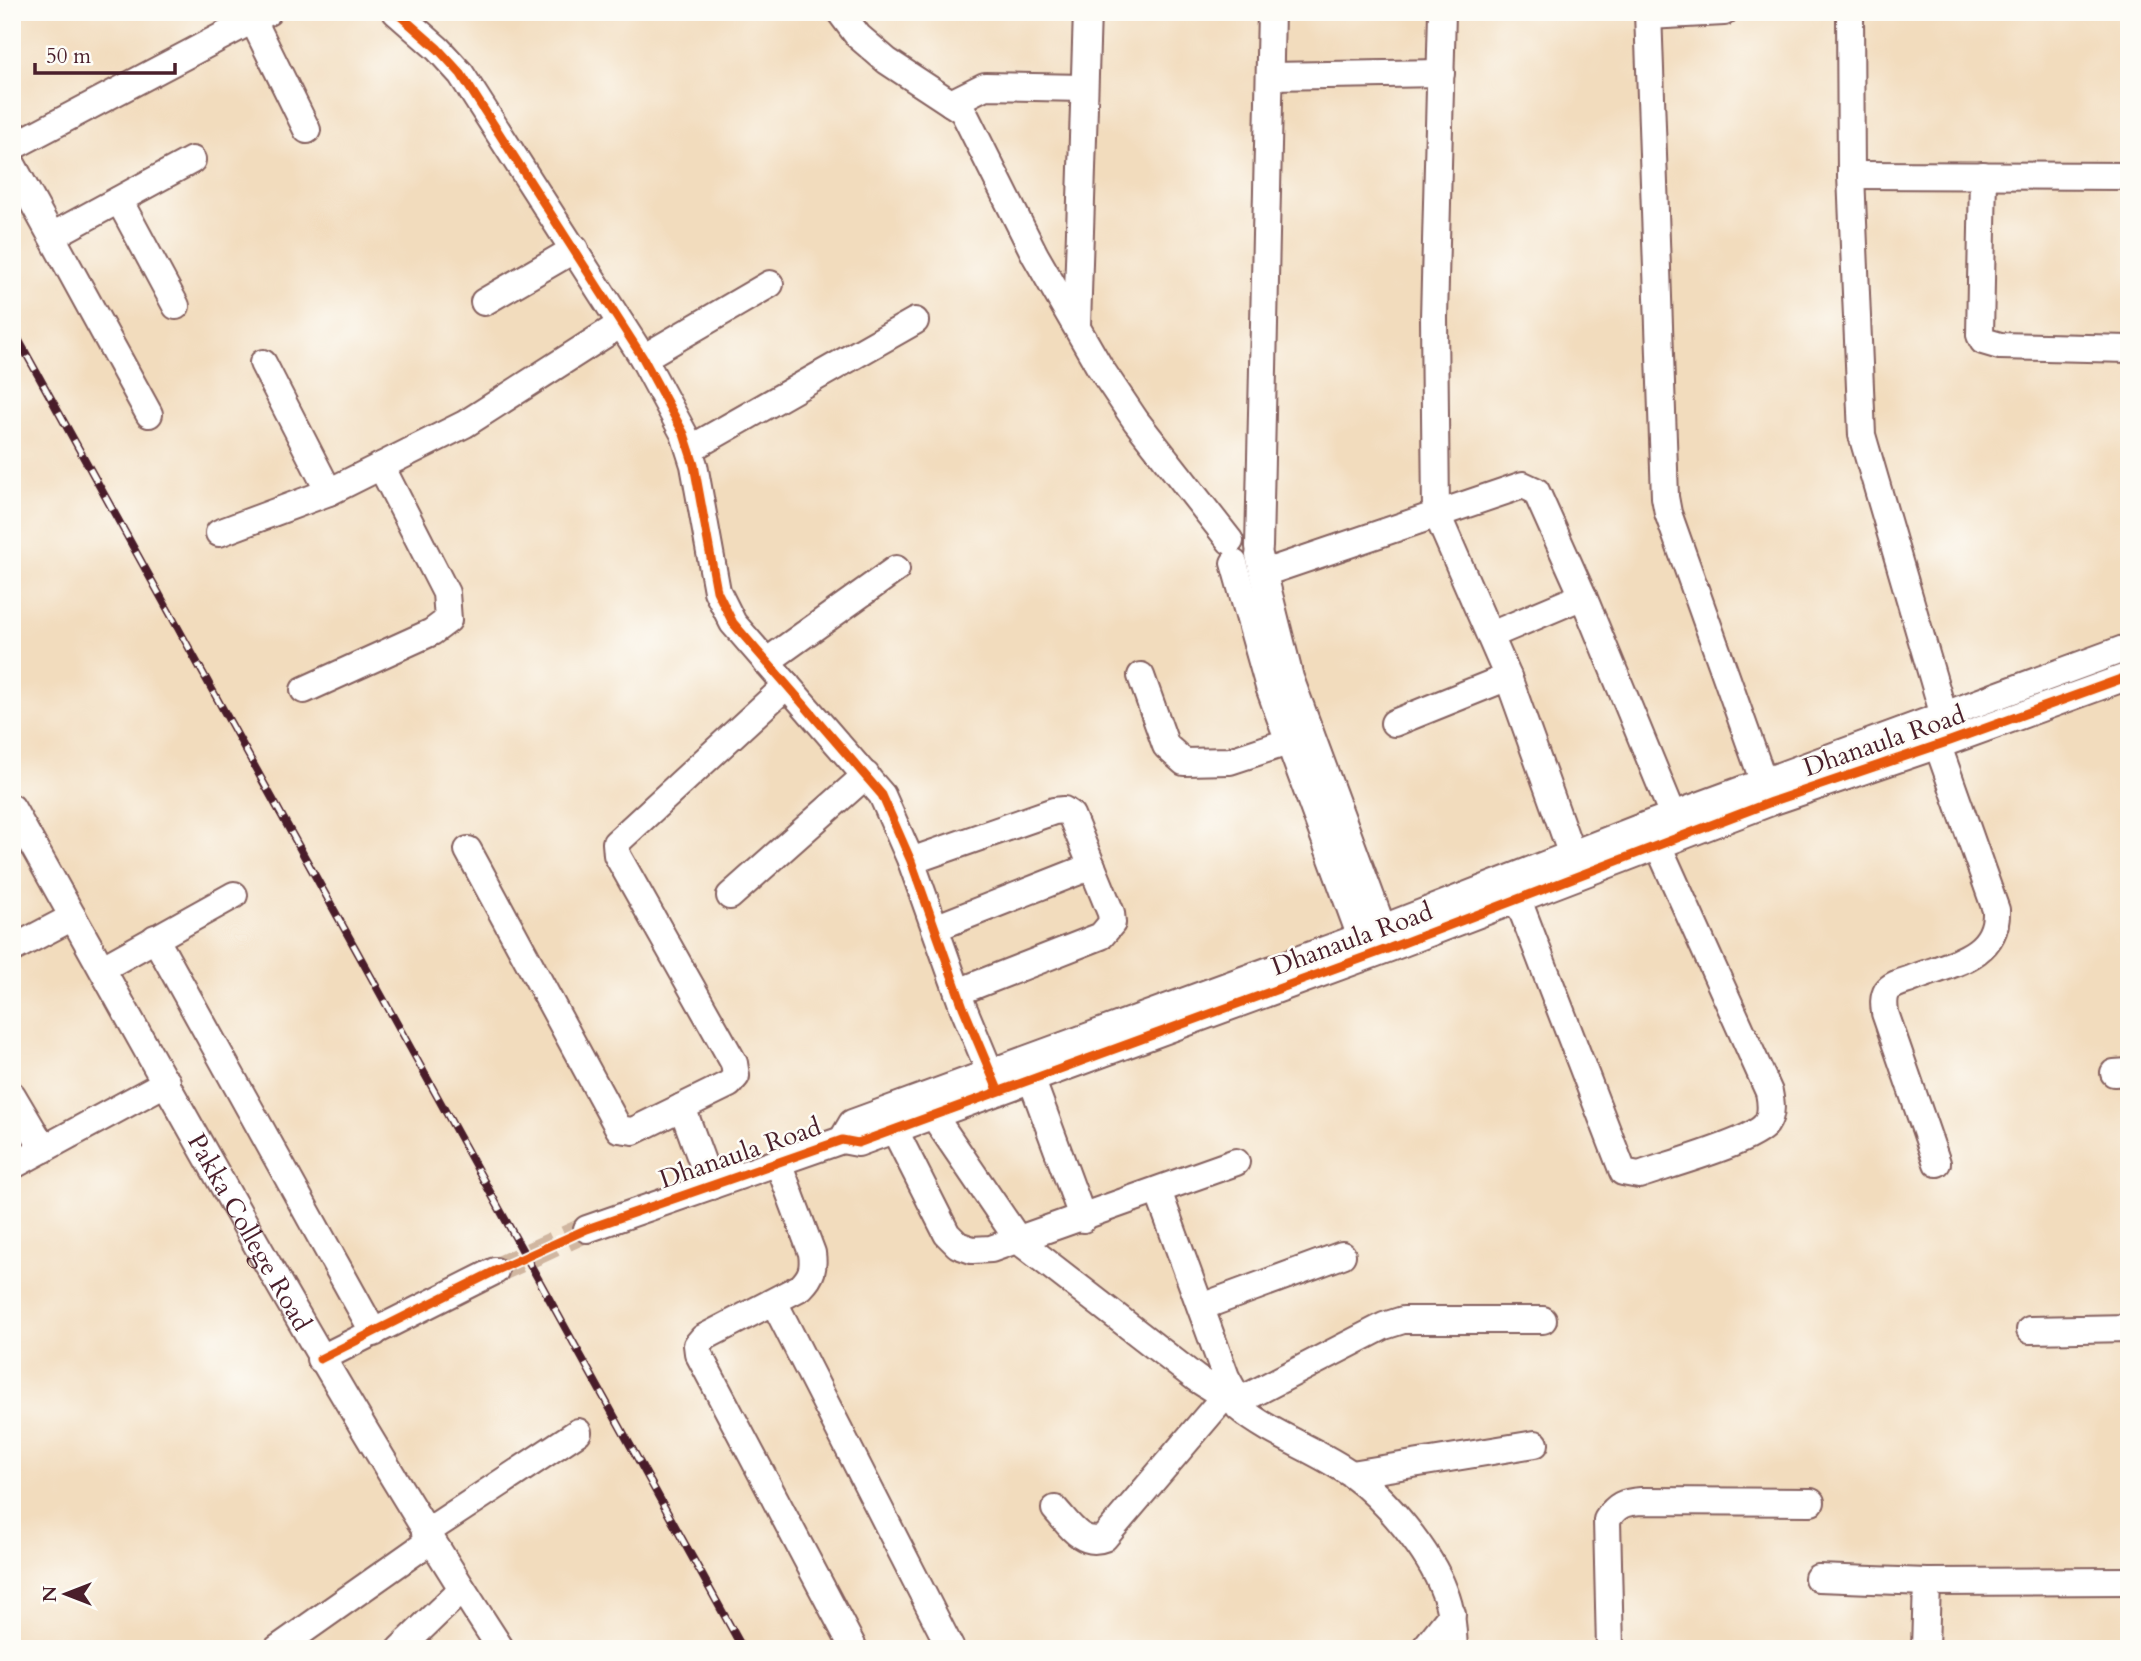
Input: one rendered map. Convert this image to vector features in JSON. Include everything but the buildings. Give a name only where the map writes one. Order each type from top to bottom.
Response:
[{"type":"street","points":[[840,12],[858,36],[887,61],[951,103],[968,119],[1035,255],[1123,403],[1249,556],[1290,678],[1299,738],[1375,942]]},
{"type":"street","points":[[1077,326],[1087,12]]},
{"type":"street","points":[[1249,556],[1271,76],[1271,12]]},
{"type":"street","points":[[1442,12],[1434,345],[1436,512],[1508,677],[1572,855]]},
{"type":"street","points":[[1724,12],[1648,14],[1665,497],[1767,791]]},
{"type":"street","points":[[1850,12],[1852,175],[1862,435],[1944,716]]},
{"type":"street","points":[[398,13],[461,74],[643,358],[690,449],[723,608],[882,796],[911,861],[993,1082]]},
{"type":"street","points":[[12,147],[257,15],[307,130]]},
{"type":"street","points":[[1271,76],[1441,73]]},
{"type":"street","points":[[951,103],[985,86],[1084,88]]},
{"type":"street","points":[[52,236],[192,160]]},
{"type":"street","points":[[12,164],[149,414]]},
{"type":"street","points":[[1852,175],[2129,176]]},
{"type":"street","points":[[1983,176],[1980,335],[1983,341],[2000,346],[2129,349]]},
{"type":"street","points":[[119,200],[176,306]]},
{"type":"street","points":[[484,302],[575,250]]},
{"type":"street","points":[[643,358],[770,284]]},
{"type":"street","points":[[690,449],[915,321]]},
{"type":"street","points":[[219,533],[329,492],[465,424],[621,324]]},
{"type":"street","points":[[263,363],[329,492]]},
{"type":"street","points":[[304,690],[432,632],[448,620],[446,593],[381,466]]},
{"type":"street","points":[[1249,556],[1436,512],[1523,485],[1536,491],[1583,596],[1660,828],[1769,1092],[1772,1108],[1767,1123],[1744,1138],[1639,1175],[1623,1172],[1518,900]]},
{"type":"street","points":[[766,662],[896,569]]},
{"type":"street","points":[[1491,635],[1583,596]]},
{"type":"street","name":"Dhanaula Road","points":[[587,1229],[842,1140],[858,1143],[933,1115],[993,1082],[1031,1078],[1375,942],[1572,855],[1767,791],[1944,716],[2129,647]]},
{"type":"street","points":[[1141,676],[1166,746],[1184,762],[1230,761],[1299,738]]},
{"type":"street","name":"Dhanaula Road","points":[[1767,791],[1938,746],[2129,676]]},
{"type":"street","points":[[1394,723],[1508,677]]},
{"type":"street","points":[[468,850],[619,1129],[633,1131],[729,1084],[736,1076],[736,1069],[617,855],[616,843],[787,685]]},
{"type":"street","points":[[1937,1163],[1885,1013],[1884,1001],[1892,986],[1976,953],[1991,939],[1997,926],[1996,909],[1938,746]]},
{"type":"street","points":[[730,896],[866,775]]},
{"type":"street","name":"Pakka College Road","points":[[12,808],[320,1359],[501,1649]]},
{"type":"street","points":[[911,861],[1054,811],[1064,810],[1071,815],[1111,913],[1112,923],[1108,931],[958,992]]},
{"type":"street","name":"Dhanaula Road","points":[[842,1140],[852,1123],[993,1082],[1375,942],[1518,900],[1660,828]]},
{"type":"street","points":[[935,928],[1092,866]]},
{"type":"street","points":[[103,968],[234,895]]},
{"type":"street","points":[[12,949],[73,916]]},
{"type":"street","points":[[155,938],[374,1334]]},
{"type":"street","points":[[1031,1078],[1083,1219]]},
{"type":"street","points":[[12,1166],[167,1082]]},
{"type":"street","points":[[12,1095],[44,1149]]},
{"type":"street","points":[[682,1107],[711,1186]]},
{"type":"street","points":[[933,1115],[1019,1241],[1257,1421],[1352,1474],[1391,1512],[1426,1556],[1444,1589],[1452,1614],[1454,1649]]},
{"type":"street","points":[[894,1129],[947,1234],[958,1245],[972,1250],[991,1249],[1019,1241],[1236,1162]]},
{"type":"street","points":[[778,1162],[812,1253],[814,1266],[809,1279],[801,1287],[703,1338],[697,1345],[698,1353],[854,1649]]},
{"type":"street","points":[[1158,1191],[1233,1401]]},
{"type":"street","points":[[1201,1307],[1342,1255]]},
{"type":"street","points":[[320,1359],[495,1271]]},
{"type":"street","points":[[774,1301],[951,1649]]},
{"type":"street","points":[[1055,1509],[1082,1537],[1096,1541],[1104,1538],[1233,1401],[1384,1326],[1403,1320],[1543,1320]]},
{"type":"street","points":[[2030,1330],[2129,1328]]},
{"type":"street","points":[[277,1649],[428,1536],[578,1432]]},
{"type":"street","points":[[1352,1474],[1535,1444]]},
{"type":"street","points":[[1609,1649],[1607,1520],[1614,1508],[1625,1502],[1641,1501],[1811,1503]]},
{"type":"street","points":[[1818,1578],[1927,1582],[2129,1581]]},
{"type":"street","points":[[1925,1649],[1927,1582]]},
{"type":"street","points":[[400,1649],[462,1589]]},
{"type":"street","points":[[1424,1649],[1452,1614]]},
{"type":"tunnel","points":[[495,1271],[587,1229]]},
{"type":"railway","points":[[12,328],[743,1649]]},
{"type":"cycle path","points":[[396,12],[438,49],[461,74],[643,358],[684,434],[694,465],[717,591],[733,623],[882,795],[911,861],[963,1007],[998,1090]]},
{"type":"cycle path","points":[[320,1359],[495,1271],[587,1229],[842,1140],[858,1143],[1390,948],[1771,802],[2129,676]]}]
